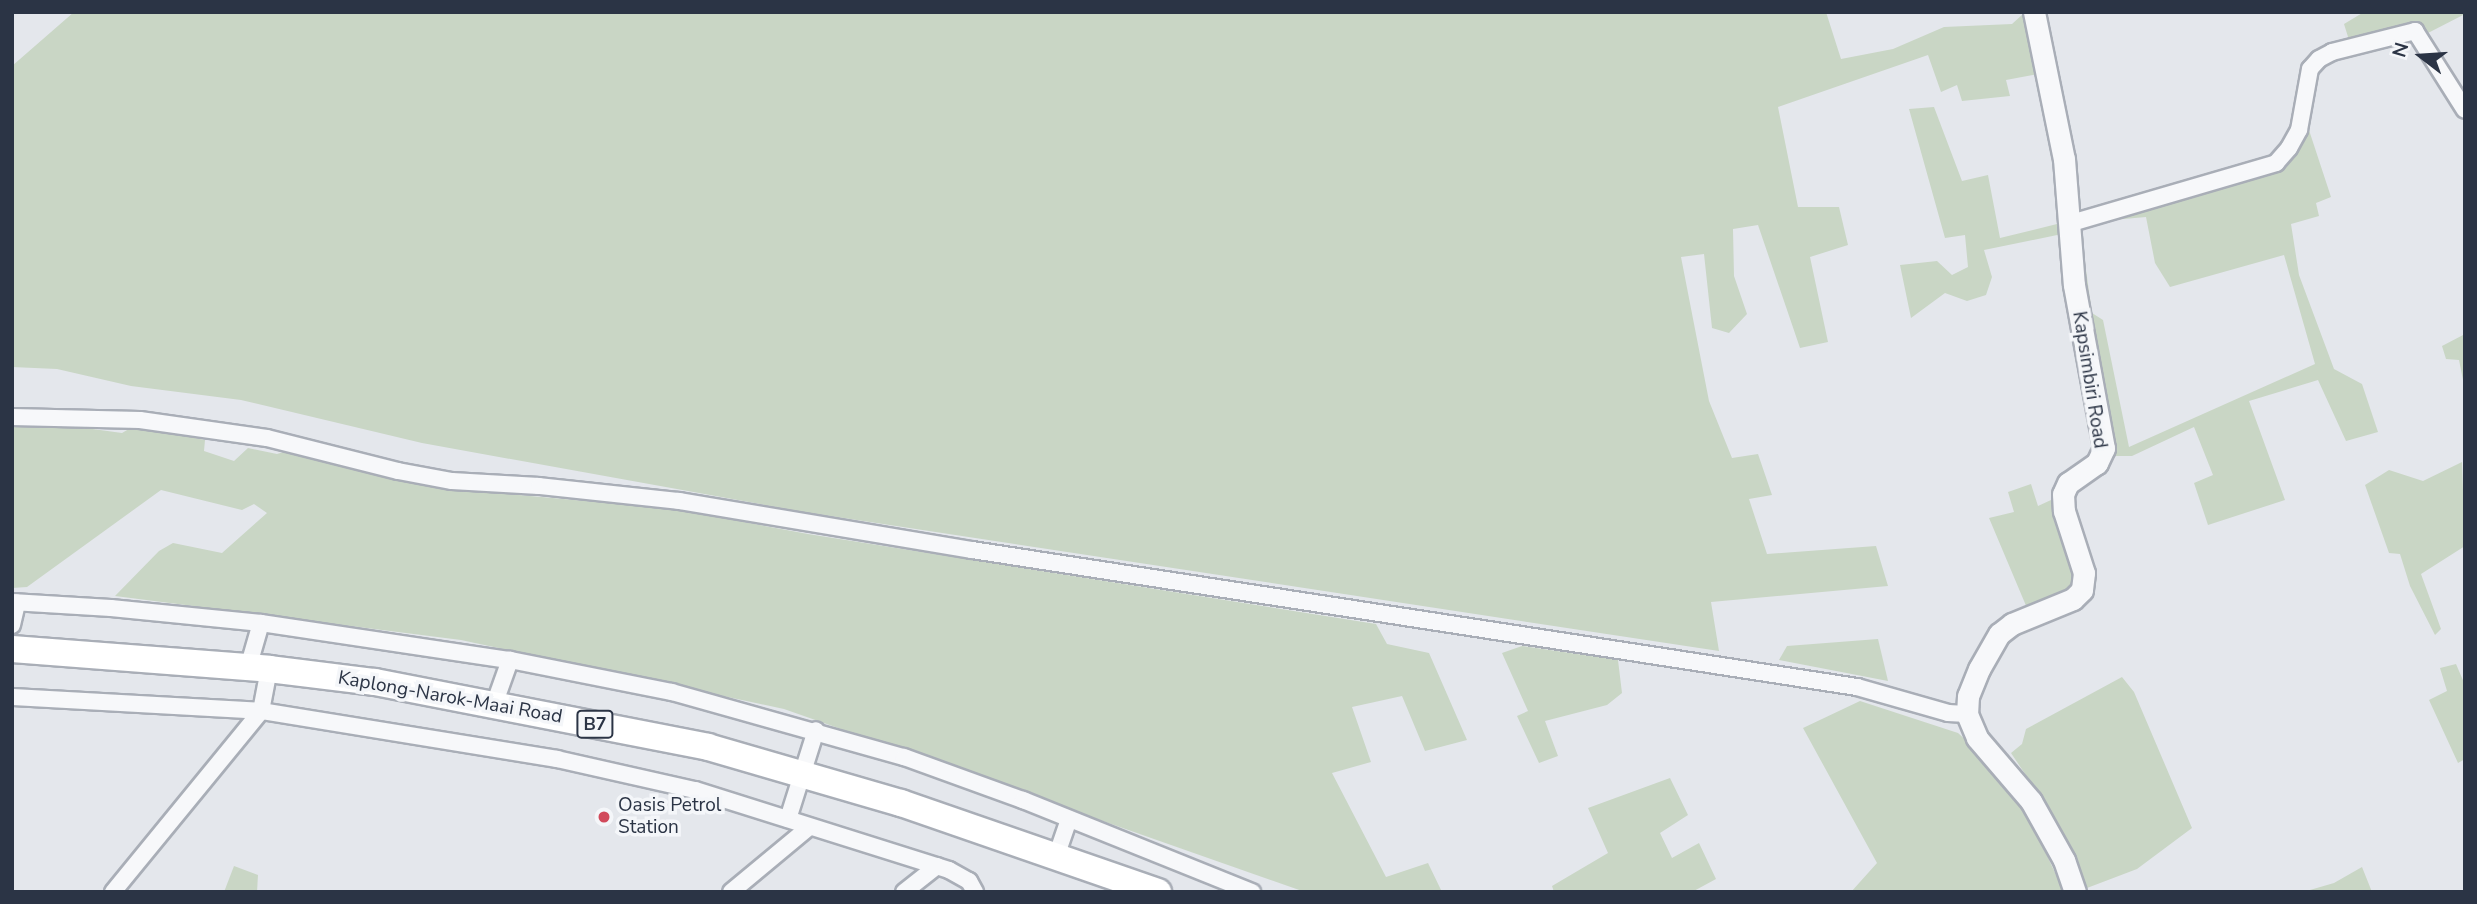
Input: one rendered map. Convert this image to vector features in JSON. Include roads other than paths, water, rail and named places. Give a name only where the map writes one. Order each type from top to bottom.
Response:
[{"type":"highway","name":"Kaplong-Narok-Maai Road","points":[[12,649],[258,668],[375,682],[708,747],[1057,854],[1158,892]]},
{"type":"street","name":"Kapsimbiri Road","points":[[1967,714],[1968,696],[1979,669],[1999,634],[2012,624],[2073,599],[2082,590],[2084,581],[2064,511],[2063,494],[2068,484],[2097,463],[2104,448],[2074,285],[2064,159],[2034,12]]},
{"type":"street","points":[[2068,224],[2276,163],[2299,130],[2310,69],[2319,59],[2332,52],[2415,31],[2465,110]]},
{"type":"street","points":[[12,417],[140,420],[267,438],[398,471],[452,481],[539,486],[679,500],[972,550],[1857,687],[1948,713],[1967,714],[1978,738],[2031,802],[2064,860],[2075,892]]},
{"type":"street","points":[[12,625],[15,603],[111,608],[261,623],[510,660],[672,692],[816,730],[904,757],[1252,892]]},
{"type":"street","points":[[113,892],[261,711],[258,668],[261,623]]},
{"type":"street","points":[[494,705],[510,660]]},
{"type":"street","points":[[12,711],[20,699],[261,711],[557,759],[695,790],[788,819],[808,828],[937,866],[961,875],[975,892]]},
{"type":"street","points":[[788,819],[816,730]]},
{"type":"street","points":[[1057,854],[1069,819]]},
{"type":"street","points":[[731,892],[808,828]]},
{"type":"street","points":[[904,892],[937,866]]},
{"type":"place","name":"Oasis Petrol Station","points":[[604,817]]}]
